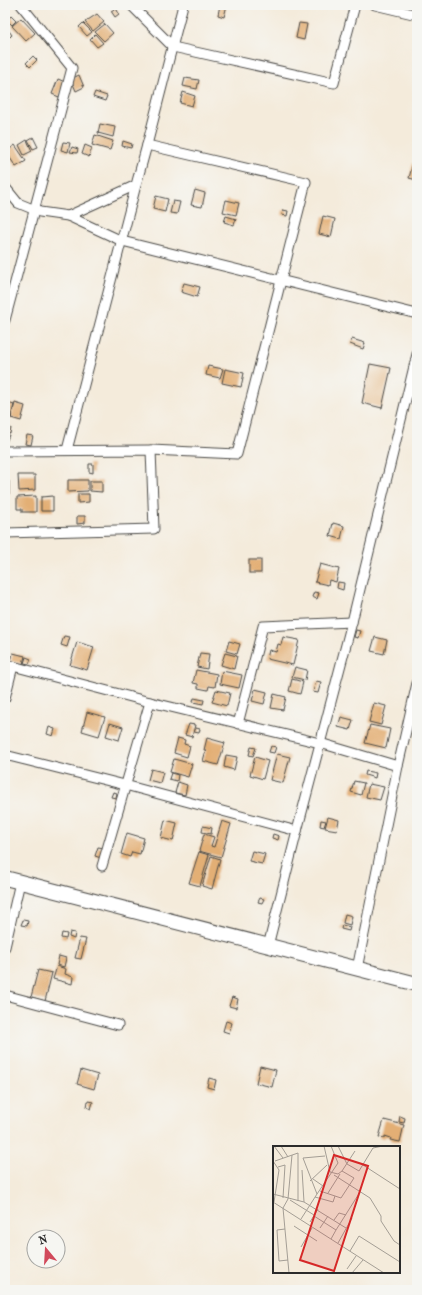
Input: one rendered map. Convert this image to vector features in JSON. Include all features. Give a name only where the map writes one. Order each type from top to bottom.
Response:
[{"type":"highway","points":[[5,878],[417,984]]},
{"type":"street","points":[[5,320],[72,68],[21,5]]},
{"type":"street","points":[[131,5],[173,47],[334,83],[355,5]]},
{"type":"street","points":[[67,450],[183,5]]},
{"type":"street","points":[[375,5],[417,14]]},
{"type":"street","points":[[5,451],[151,450],[237,454],[306,182],[147,145]]},
{"type":"street","points":[[68,216],[136,185]]},
{"type":"street","points":[[5,187],[18,203],[40,212],[68,216],[122,241],[417,314]]},
{"type":"street","points":[[268,946],[352,622],[417,354]]},
{"type":"street","points":[[5,533],[154,529],[151,450]]},
{"type":"street","points":[[238,724],[263,626],[352,622]]},
{"type":"street","points":[[5,698],[9,665],[150,702],[320,743],[398,766]]},
{"type":"street","points":[[357,968],[398,766],[417,683]]},
{"type":"street","points":[[102,866],[150,702]]},
{"type":"street","points":[[5,755],[297,831]]},
{"type":"street","points":[[5,947],[20,882]]},
{"type":"street","points":[[5,995],[118,1025]]},
{"type":"building","points":[[220,5],[227,5],[224,17],[218,15]]},
{"type":"building","points":[[116,8],[119,14],[115,17],[111,11]]},
{"type":"building","points":[[97,14],[104,22],[93,31],[85,22]]},
{"type":"building","points":[[11,16],[16,21],[12,25],[7,20]]},
{"type":"building","points":[[21,18],[35,33],[26,41],[12,26]]},
{"type":"building","points":[[83,23],[92,32],[87,36],[79,27]]},
{"type":"building","points":[[299,23],[307,24],[304,40],[296,38]]},
{"type":"building","points":[[105,24],[113,33],[104,41],[95,32]]},
{"type":"building","points":[[9,31],[12,35],[10,37],[6,33]]},
{"type":"building","points":[[95,34],[103,43],[97,47],[90,39]]},
{"type":"building","points":[[33,56],[37,60],[30,67],[26,63]]},
{"type":"building","points":[[79,75],[84,87],[76,91],[71,79]]},
{"type":"building","points":[[185,78],[199,80],[197,89],[183,86]]},
{"type":"building","points":[[58,79],[65,82],[59,97],[52,94]]},
{"type":"building","points":[[95,92],[107,96],[105,101],[93,97]]},
{"type":"building","points":[[183,92],[195,96],[192,106],[180,103]]},
{"type":"building","points":[[100,124],[115,127],[113,137],[98,133]]},
{"type":"building","points":[[95,135],[113,141],[110,150],[92,145]]},
{"type":"building","points":[[33,137],[38,147],[33,149],[28,140]]},
{"type":"building","points":[[27,140],[32,151],[24,155],[19,145]]},
{"type":"building","points":[[123,141],[132,144],[131,148],[122,146]]},
{"type":"building","points":[[63,142],[70,143],[68,152],[61,150]]},
{"type":"building","points":[[15,145],[26,161],[16,167],[6,152]]},
{"type":"building","points":[[85,145],[92,148],[89,157],[82,154]]},
{"type":"building","points":[[72,147],[78,149],[77,153],[70,152]]},
{"type":"building","points":[[413,163],[417,164],[417,180],[409,178]]},
{"type":"building","points":[[195,190],[205,193],[202,207],[191,205]]},
{"type":"building","points":[[156,196],[168,199],[165,212],[153,209]]},
{"type":"building","points":[[226,200],[239,203],[236,215],[223,212]]},
{"type":"building","points":[[173,201],[180,202],[177,214],[170,213]]},
{"type":"building","points":[[283,210],[288,211],[287,216],[282,215]]},
{"type":"building","points":[[226,216],[236,219],[234,225],[224,222]]},
{"type":"building","points":[[323,216],[335,219],[331,237],[319,234]]},
{"type":"building","points":[[184,283],[200,287],[197,297],[181,292]]},
{"type":"building","points":[[352,339],[365,343],[363,349],[350,344]]},
{"type":"building","points":[[370,364],[391,368],[382,408],[362,403]]},
{"type":"building","points":[[208,366],[223,369],[220,378],[206,375]]},
{"type":"building","points":[[225,369],[244,373],[241,387],[222,383]]},
{"type":"building","points":[[5,402],[14,405],[10,419],[5,417]]},
{"type":"building","points":[[15,403],[25,406],[21,421],[11,418]]},
{"type":"building","points":[[5,427],[11,428],[10,434],[5,432]]},
{"type":"building","points":[[5,434],[9,435],[5,445]]},
{"type":"building","points":[[27,435],[33,436],[31,445],[25,444]]},
{"type":"building","points":[[89,464],[93,464],[93,473],[89,472]]},
{"type":"building","points":[[18,475],[35,475],[35,490],[19,491]]},
{"type":"building","points":[[68,480],[88,480],[88,491],[68,492]]},
{"type":"building","points":[[5,481],[9,481],[9,494],[5,493]]},
{"type":"building","points":[[90,481],[102,481],[102,492],[90,491]]},
{"type":"building","points":[[78,494],[89,494],[89,502],[78,503]]},
{"type":"building","points":[[36,496],[36,512],[22,512],[22,509],[17,509],[17,497]]},
{"type":"building","points":[[53,496],[53,511],[41,511],[41,497]]},
{"type":"building","points":[[77,516],[85,516],[85,523],[77,524]]},
{"type":"building","points":[[333,523],[344,526],[341,539],[330,536]]},
{"type":"building","points":[[249,560],[261,560],[261,573],[249,573]]},
{"type":"building","points":[[320,564],[339,569],[336,582],[329,580],[328,585],[315,582]]},
{"type":"building","points":[[338,582],[344,583],[343,590],[337,588]]},
{"type":"building","points":[[314,592],[319,593],[317,599],[312,597]]},
{"type":"building","points":[[356,630],[360,631],[358,638],[354,637]]},
{"type":"building","points":[[64,636],[70,637],[67,647],[61,645]]},
{"type":"building","points":[[283,637],[299,640],[293,665],[267,659],[269,650],[276,652],[278,644],[281,645]]},
{"type":"building","points":[[375,637],[387,640],[384,654],[371,651]]},
{"type":"building","points":[[229,641],[240,644],[237,654],[226,651]]},
{"type":"building","points":[[77,642],[94,647],[87,670],[70,665]]},
{"type":"building","points":[[13,653],[25,656],[23,664],[11,661]]},
{"type":"building","points":[[200,653],[209,654],[207,669],[197,667]]},
{"type":"building","points":[[225,653],[237,656],[234,669],[221,665]]},
{"type":"building","points":[[26,657],[31,659],[29,664],[24,663]]},
{"type":"building","points":[[295,667],[307,670],[305,680],[292,677]]},
{"type":"building","points":[[196,670],[217,674],[215,687],[209,686],[208,690],[198,688],[198,684],[193,683]]},
{"type":"building","points":[[222,671],[242,675],[239,688],[220,684]]},
{"type":"building","points":[[292,679],[303,682],[300,694],[289,691]]},
{"type":"building","points":[[316,681],[321,682],[318,693],[313,692]]},
{"type":"building","points":[[255,689],[267,692],[264,704],[252,701]]},
{"type":"building","points":[[216,690],[230,693],[227,706],[212,702]]},
{"type":"building","points":[[274,694],[286,697],[283,710],[271,708]]},
{"type":"building","points":[[194,698],[204,700],[203,704],[193,702]]},
{"type":"building","points":[[374,703],[386,706],[381,725],[369,722]]},
{"type":"building","points":[[87,712],[105,717],[99,736],[82,731]]},
{"type":"building","points":[[341,717],[353,720],[350,730],[338,727]]},
{"type":"building","points":[[110,723],[123,727],[119,740],[106,736]]},
{"type":"building","points":[[189,724],[195,725],[192,737],[185,735]]},
{"type":"building","points":[[370,725],[390,729],[386,748],[365,743]]},
{"type":"building","points":[[49,727],[55,729],[53,736],[47,734]]},
{"type":"building","points":[[196,728],[200,729],[199,733],[194,732]]},
{"type":"building","points":[[178,738],[185,740],[184,744],[190,746],[187,757],[174,753]]},
{"type":"building","points":[[207,738],[225,743],[218,765],[203,761]]},
{"type":"building","points":[[271,746],[276,747],[274,753],[269,752]]},
{"type":"building","points":[[251,747],[256,748],[253,756],[249,755]]},
{"type":"building","points":[[277,754],[290,757],[283,783],[270,780]]},
{"type":"building","points":[[226,755],[237,757],[234,770],[224,767]]},
{"type":"building","points":[[255,757],[268,761],[263,779],[250,775]]},
{"type":"building","points":[[174,759],[192,764],[188,777],[170,772]]},
{"type":"building","points":[[151,769],[163,772],[160,783],[148,780]]},
{"type":"building","points":[[366,771],[376,773],[375,778],[365,775]]},
{"type":"building","points":[[171,773],[178,775],[177,781],[169,779]]},
{"type":"building","points":[[354,781],[364,783],[361,795],[351,792]]},
{"type":"building","points":[[178,782],[187,785],[185,795],[175,793]]},
{"type":"building","points":[[369,784],[384,787],[380,800],[366,797]]},
{"type":"building","points":[[113,792],[117,793],[116,798],[111,797]]},
{"type":"building","points":[[328,817],[339,820],[337,830],[325,828]]},
{"type":"building","points":[[165,820],[177,823],[173,841],[161,838]]},
{"type":"building","points":[[321,820],[326,821],[324,827],[320,826]]},
{"type":"building","points":[[222,821],[231,824],[221,857],[199,851],[204,834],[214,837],[211,846],[214,847]]},
{"type":"building","points":[[203,826],[212,828],[211,834],[202,832]]},
{"type":"building","points":[[127,833],[144,838],[140,854],[132,852],[130,857],[121,854]]},
{"type":"building","points":[[273,834],[279,836],[278,840],[272,838]]},
{"type":"building","points":[[98,847],[104,848],[101,858],[95,856]]},
{"type":"building","points":[[252,851],[265,854],[262,864],[249,861]]},
{"type":"building","points":[[199,852],[209,855],[200,886],[189,883]]},
{"type":"building","points":[[211,856],[220,859],[212,889],[202,886]]},
{"type":"building","points":[[260,898],[264,899],[262,903],[258,902]]},
{"type":"building","points":[[345,914],[352,916],[350,925],[343,923]]},
{"type":"building","points":[[23,920],[28,921],[27,926],[21,925]]},
{"type":"building","points":[[342,925],[350,927],[349,931],[341,929]]},
{"type":"building","points":[[70,932],[75,933],[74,939],[69,937]]},
{"type":"building","points":[[62,933],[67,934],[66,939],[61,938]]},
{"type":"building","points":[[80,938],[86,939],[81,959],[75,958]]},
{"type":"building","points":[[59,956],[66,958],[64,967],[57,965]]},
{"type":"building","points":[[57,966],[66,969],[65,974],[73,977],[72,984],[53,979]]},
{"type":"building","points":[[38,970],[52,973],[45,1001],[31,997]]},
{"type":"building","points":[[232,997],[238,999],[236,1008],[229,1006]]},
{"type":"building","points":[[226,1021],[232,1023],[229,1033],[223,1031]]},
{"type":"building","points":[[260,1066],[276,1070],[272,1087],[256,1083]]},
{"type":"building","points":[[81,1070],[98,1075],[94,1089],[77,1084]]},
{"type":"building","points":[[209,1078],[216,1080],[214,1089],[207,1087]]},
{"type":"building","points":[[88,1101],[93,1102],[91,1109],[87,1107]]},
{"type":"building","points":[[400,1116],[405,1118],[404,1123],[399,1122]]},
{"type":"building","points":[[384,1120],[404,1125],[400,1142],[390,1140],[391,1138],[385,1136],[385,1138],[379,1137]]}]
